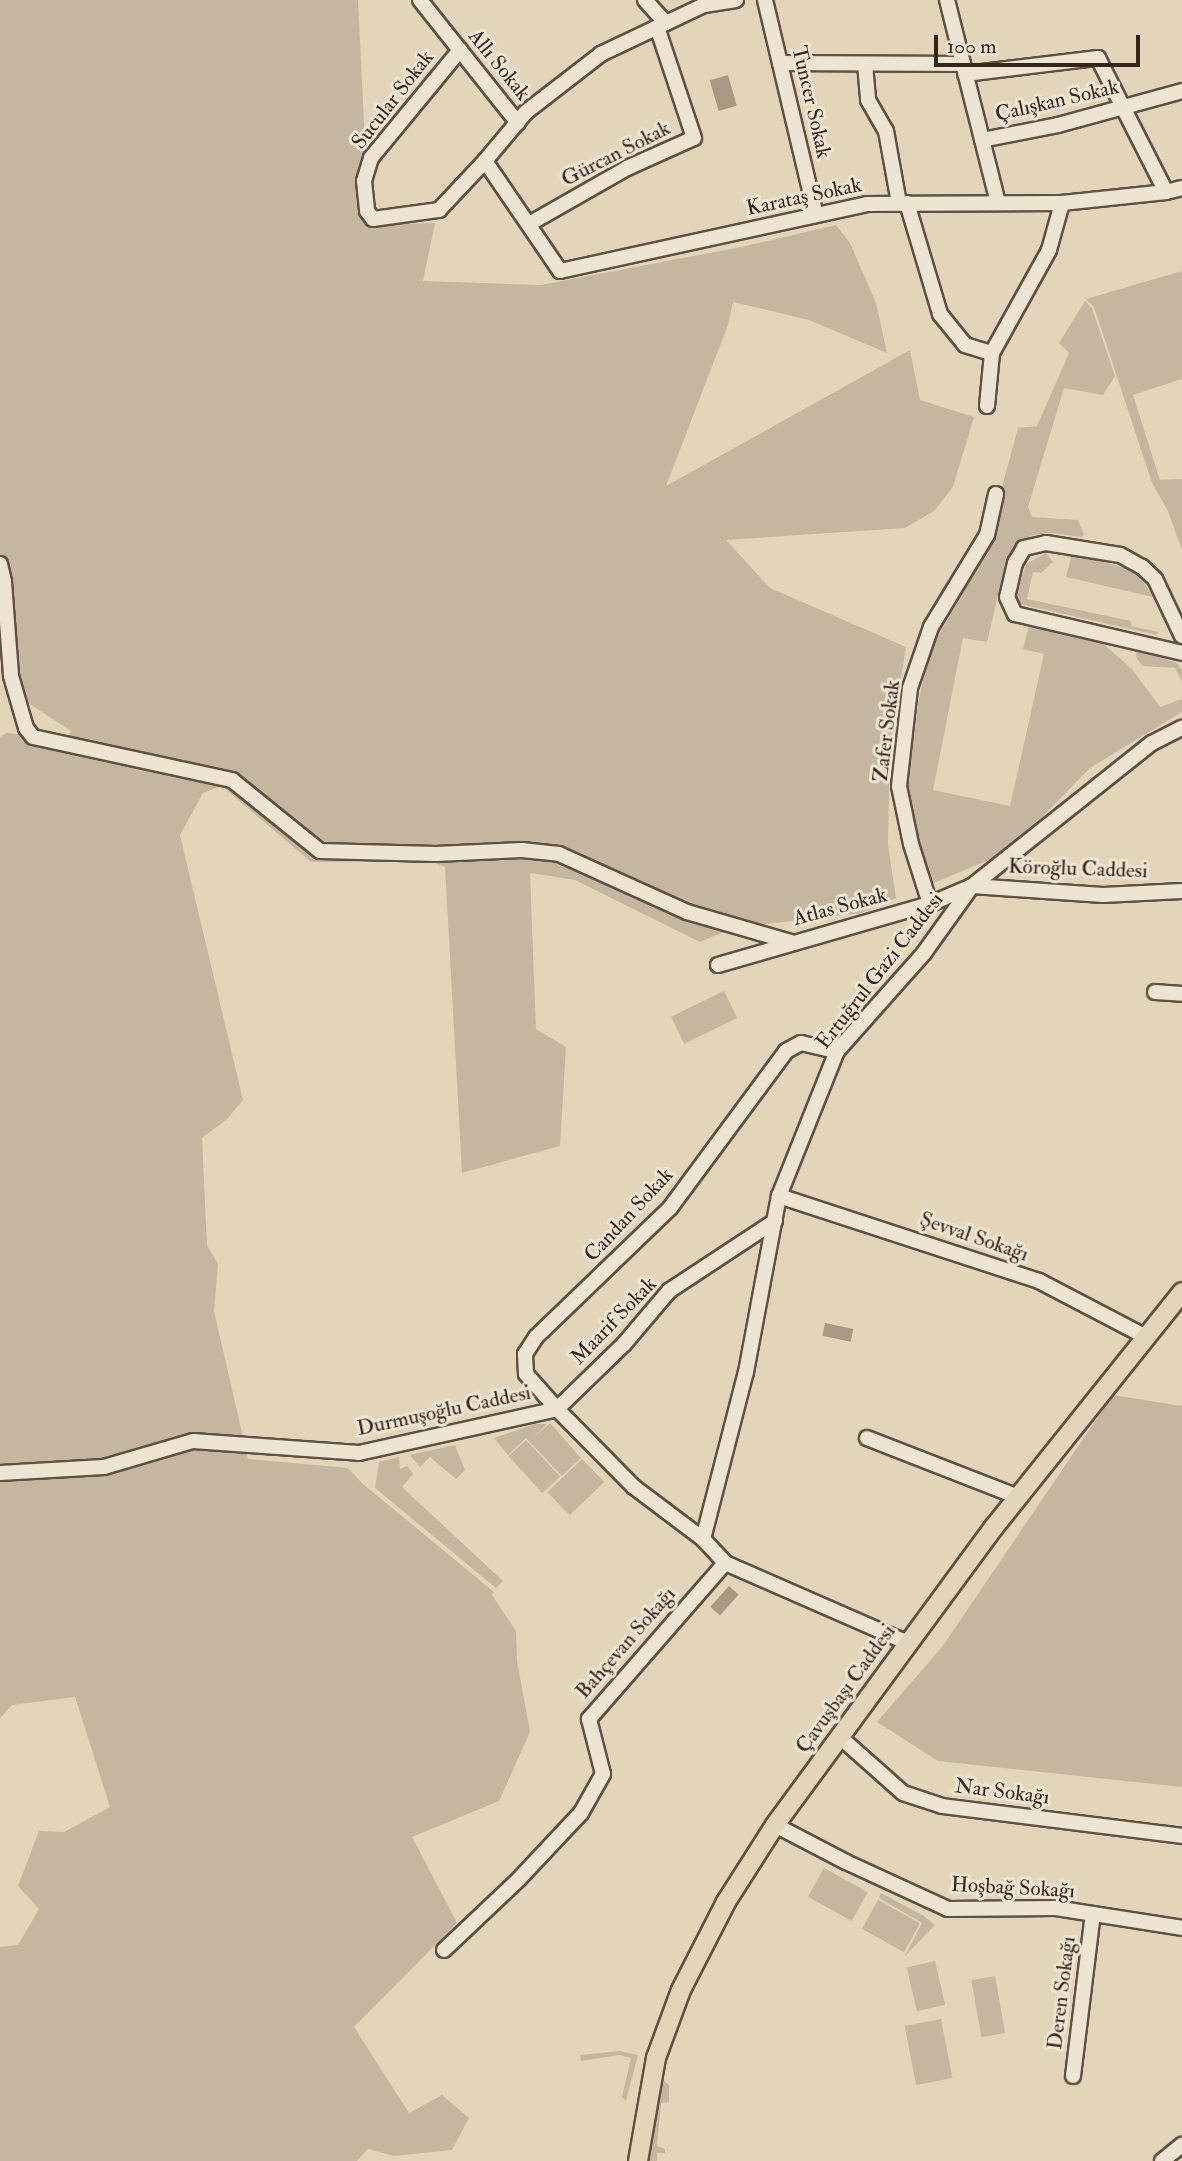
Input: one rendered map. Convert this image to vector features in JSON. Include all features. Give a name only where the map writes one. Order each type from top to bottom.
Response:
[{"type":"main road","name":"Çavuşbaşı Caddesi","points":[[638,2161],[656,2057],[681,1990],[726,1902],[775,1825],[908,1643],[1018,1497],[1182,1292]]},
{"type":"street","points":[[645,0],[662,25]]},
{"type":"street","points":[[529,224],[485,161],[526,113],[600,54],[704,5],[731,0]]},
{"type":"street","name":"Tuncer Sokak","points":[[765,0],[816,215]]},
{"type":"street","points":[[947,0],[998,203]]},
{"type":"street","name":"Allı Sokak","points":[[422,1],[518,123]]},
{"type":"street","name":"Gürcan Sokak","points":[[529,224],[627,168],[694,138],[662,25]]},
{"type":"street","name":"Sucular Sokak","points":[[460,50],[371,158],[365,181],[366,206],[373,219],[439,210],[485,161]]},
{"type":"street","points":[[780,63],[964,69],[1098,58],[1166,192],[1182,200]]},
{"type":"street","points":[[865,64],[868,100],[886,131],[903,203],[940,314],[965,345],[992,353]]},
{"type":"street","name":"Çalışkan Sokak","points":[[982,140],[1182,92]]},
{"type":"street","points":[[986,406],[992,353],[1049,250],[1062,203],[1182,188]]},
{"type":"street","name":"Karataş Sokak","points":[[529,224],[559,271],[867,204],[1062,203]]},
{"type":"street","name":"Zafer Sokak","points":[[930,904],[911,844],[899,786],[910,688],[931,627],[987,535],[996,494]]},
{"type":"street","points":[[1182,636],[1154,579],[1142,567],[1120,555],[1046,542],[1024,548],[1015,563],[1007,597],[1015,614],[1182,653]]},
{"type":"street","points":[[0,564],[4,582],[10,676],[26,728],[33,737],[232,780],[320,851],[436,854],[522,850],[559,854],[687,912],[791,942]]},
{"type":"street","name":"Ertuğrul Gazi Caddesi","points":[[703,1539],[746,1372],[779,1196],[837,1051],[924,953],[972,886],[1153,743],[1182,728]]},
{"type":"street","name":"Atlas Sokak","points":[[718,965],[930,904],[972,886]]},
{"type":"street","name":"Köroğlu Caddesi","points":[[972,886],[1103,895],[1182,891]]},
{"type":"street","points":[[1155,992],[1182,994]]},
{"type":"street","name":"Candan Sokak","points":[[557,1409],[526,1374],[523,1364],[525,1354],[536,1337],[670,1208],[786,1051],[801,1043],[837,1051]]},
{"type":"street","name":"Şevval Sokağı","points":[[779,1196],[1039,1281],[1146,1337]]},
{"type":"street","name":"Maarif Sokak","points":[[557,1409],[624,1344],[669,1291],[775,1221]]},
{"type":"street","name":"Durmuşoğlu Caddesi","points":[[0,1473],[104,1467],[192,1441],[359,1453],[557,1409],[634,1487],[703,1539],[724,1563],[908,1643]]},
{"type":"street","points":[[867,1438],[1018,1497]]},
{"type":"street","name":"Bahçevan Sokağı","points":[[444,1950],[519,1879],[581,1813],[603,1774],[589,1719],[724,1563]]},
{"type":"street","name":"Nar Sokağı","points":[[840,1737],[903,1793],[942,1805],[1182,1836]]},
{"type":"street","name":"Hoşbağ Sokağı","points":[[775,1825],[846,1862],[948,1909],[1055,1908],[1182,1928]]},
{"type":"street","name":"Deren Sokağı","points":[[1073,2076],[1093,1914]]},
{"type":"street","points":[[1161,2161],[1182,2145]]},
{"type":"shaded area","points":[[0,0],[358,0],[369,225],[435,223],[423,281],[541,285],[746,246],[836,225],[850,243],[876,303],[887,353],[809,320],[733,302],[728,325],[666,486],[910,350],[920,400],[974,417],[953,487],[934,511],[905,528],[726,540],[770,588],[906,647],[890,747],[888,845],[896,898],[861,913],[733,928],[700,942],[575,880],[530,873],[536,1029],[566,1047],[560,1146],[462,1173],[445,867],[430,861],[311,862],[222,786],[203,793],[180,835],[243,1100],[227,1119],[202,1138],[207,1245],[218,1264],[214,1311],[248,1459],[348,1468],[363,1484],[494,1592],[492,1595],[516,1631],[517,1661],[530,1732],[499,1801],[412,1837],[457,1923],[354,2027],[409,2113],[442,2095],[469,2118],[452,2150],[394,2156],[368,2149],[357,2161],[0,2161],[0,1947],[18,1945],[39,1909],[18,1886],[39,1831],[64,1832],[110,1807],[75,1697],[12,1705],[0,1718],[0,738],[6,733],[68,739],[71,731],[19,697],[0,608]]},
{"type":"shaded area","points":[[728,75],[737,106],[719,111],[710,80]]},
{"type":"shaded area","points":[[1182,271],[1182,379],[1133,395],[1160,480],[1182,479],[1182,550],[1168,511],[1152,483],[1094,307],[1086,299]]},
{"type":"shaded area","points":[[1085,301],[1092,308],[1115,376],[1103,395],[1064,388],[1028,507],[1032,517],[1078,520],[1084,534],[1082,537],[1051,533],[1032,535],[1015,545],[1007,557],[987,642],[963,638],[933,790],[1010,806],[1044,654],[1023,649],[1029,626],[1099,640],[1132,669],[1160,707],[1182,699],[1182,712],[1090,768],[1008,852],[929,885],[907,791],[919,698],[931,648],[995,539],[1003,483],[1018,428],[1037,426],[1069,353],[1059,343]]},
{"type":"shaded area","points":[[1046,553],[1053,562],[1041,573],[1033,572],[1027,599],[1131,621],[1131,626],[1158,632],[1157,635],[1020,604],[1016,597],[1026,564]]},
{"type":"shaded area","points":[[1079,555],[1128,569],[1141,578],[1153,597],[1066,577],[1071,557]]},
{"type":"shaded area","points":[[1140,651],[1177,663],[1182,670],[1182,682],[1175,668],[1143,666],[1137,659],[1136,653]]},
{"type":"shaded area","points":[[724,991],[737,1018],[684,1044],[671,1017]]},
{"type":"shaded area","points":[[825,1323],[853,1329],[851,1342],[822,1336]]},
{"type":"shaded area","points":[[1113,1395],[1182,1406],[1182,1787],[938,1761],[877,1722],[942,1647]]},
{"type":"shaded area","points":[[550,1423],[581,1458],[562,1476],[526,1438],[508,1455],[494,1438],[535,1424],[547,1424],[533,1438]]},
{"type":"shaded area","points":[[526,1440],[560,1477],[543,1493],[508,1456]]},
{"type":"shaded area","points":[[455,1445],[465,1470],[456,1479],[430,1457],[420,1467],[410,1455]]},
{"type":"shaded area","points":[[399,1457],[400,1469],[407,1466],[413,1474],[402,1487],[503,1581],[496,1588],[375,1488],[379,1462]]},
{"type":"shaded area","points":[[582,1459],[604,1482],[570,1515],[547,1492]]},
{"type":"shaded area","points":[[729,1586],[739,1595],[720,1616],[710,1607]]},
{"type":"shaded area","points":[[824,1868],[868,1892],[852,1921],[808,1897]]},
{"type":"shaded area","points":[[881,1893],[924,1916],[935,1925],[905,1956],[922,1923],[879,1898]]},
{"type":"shaded area","points":[[878,1900],[920,1923],[904,1952],[862,1929]]},
{"type":"shaded area","points":[[935,1961],[945,2005],[917,2011],[907,1968]]},
{"type":"shaded area","points":[[995,1976],[1005,2033],[981,2037],[971,1980]]},
{"type":"shaded area","points":[[941,2019],[952,2078],[916,2085],[905,2026]]},
{"type":"shaded area","points":[[620,2051],[638,2055],[626,2101],[622,2097],[631,2058],[620,2055],[581,2061],[580,2055]]},
{"type":"shaded area","points":[[663,2080],[669,2085],[669,2102],[661,2103],[657,2146],[665,2149],[665,2153],[657,2153],[657,2161],[649,2161],[658,2084]]}]
